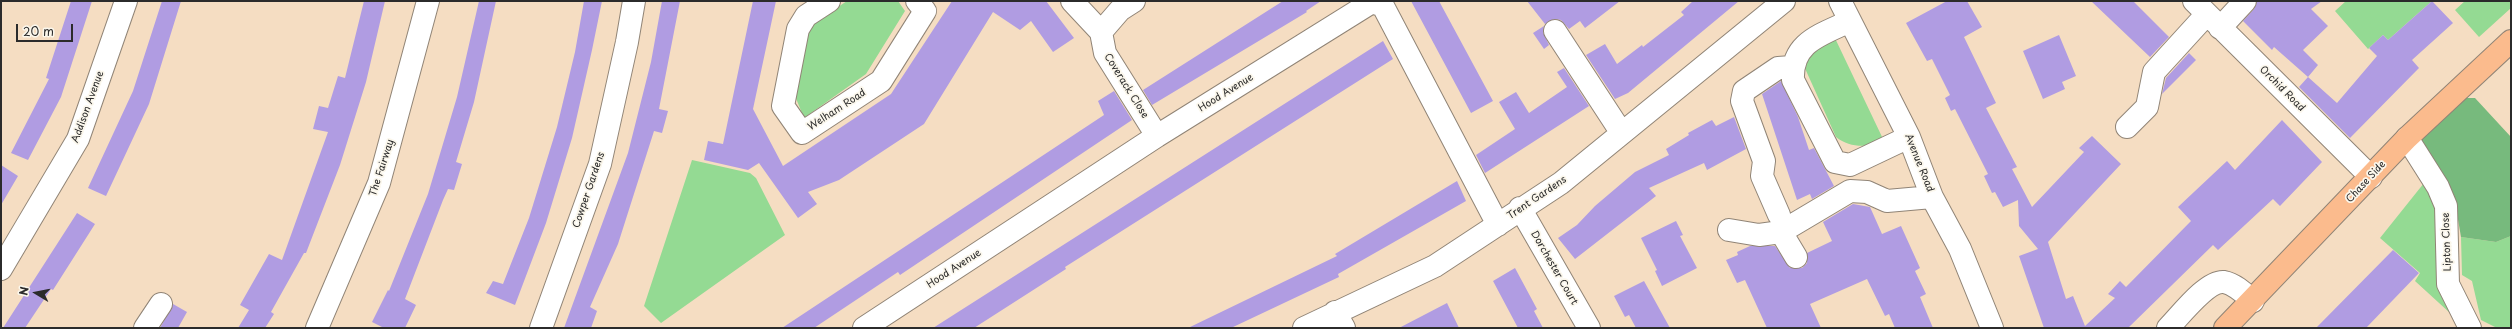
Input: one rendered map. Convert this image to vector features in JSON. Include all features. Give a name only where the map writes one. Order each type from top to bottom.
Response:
[{"type":"main road","name":"Chase Side","points":[[2225,328],[2253,301],[2407,138],[2511,41]]},
{"type":"street","name":"Addison Avenue","points":[[1,269],[78,139],[126,1]]},
{"type":"street","name":"The Fairway","points":[[317,328],[379,183],[428,1]]},
{"type":"street","name":"Cowper Gardens","points":[[541,328],[600,164],[627,42],[634,1]]},
{"type":"street","name":"Welham Road","points":[[829,1],[806,16],[798,29],[783,106],[802,133],[882,81],[921,6]]},
{"type":"street","points":[[1072,1],[1098,29],[1120,10],[1134,1]]},
{"type":"street","name":"Trent Gardens","points":[[1304,328],[1340,320],[1435,266],[1498,225],[1520,208],[1561,183],[1621,132],[1784,1]]},
{"type":"street","name":"Avenue Road","points":[[1840,1],[1909,137],[1932,197],[1960,249],[1992,328]]},
{"type":"street","points":[[2127,127],[2147,107],[2154,72],[2207,15],[2245,1]]},
{"type":"street","name":"Hood Avenue","points":[[864,328],[1157,136],[1372,2],[1383,6],[1498,225]]},
{"type":"street","name":"Orchid Road","points":[[2207,15],[2371,177]]},
{"type":"street","points":[[1850,21],[1808,41],[1798,54],[1792,67],[1793,80],[1835,162],[1850,164],[1909,137]]},
{"type":"street","name":"Coverack Close","points":[[1098,29],[1104,53],[1157,136]]},
{"type":"street","points":[[1555,31],[1621,132]]},
{"type":"street","points":[[1792,67],[1778,68],[1744,91],[1742,101],[1764,161],[1762,176],[1780,224],[1796,258]]},
{"type":"street","name":"Lipton Close","points":[[2407,138],[2438,187],[2446,206],[2448,284],[2470,328]]},
{"type":"street","points":[[1729,230],[1759,235],[1850,190],[1867,192],[1887,201],[1932,197]]},
{"type":"street","name":"Dorchester Court","points":[[1520,208],[1589,328]]},
{"type":"street","points":[[2168,328],[2211,284],[2225,282],[2241,290],[2253,301]]},
{"type":"street","points":[[145,328],[161,304]]},
{"type":"green space","points":[[847,1],[898,1],[905,11],[866,74],[804,118],[795,96],[808,27]]},
{"type":"green space","points":[[2346,1],[2432,1],[2388,40],[2383,35],[2368,49],[2335,11]]},
{"type":"green space","points":[[2465,1],[2511,1],[2511,8],[2479,37],[2455,10]]},
{"type":"green space","points":[[1833,34],[1884,141],[1872,145],[1859,146],[1841,141],[1836,137],[1803,64]]},
{"type":"green space","points":[[2462,98],[2475,98],[2511,137],[2511,236],[2496,242],[2461,237],[2454,196],[2415,140]]},
{"type":"green space","points":[[692,160],[750,173],[756,178],[785,235],[661,323],[644,306]]},
{"type":"green space","points":[[2428,178],[2462,324],[2415,281],[2420,273],[2380,238]]},
{"type":"green space","points":[[2511,236],[2511,328],[2497,328],[2481,320],[2472,281],[2462,275],[2461,237],[2496,242]]},
{"type":"building","points":[[71,1],[92,1],[61,97],[28,160],[11,153],[49,79],[46,78]]},
{"type":"building","points":[[162,1],[181,1],[149,104],[106,196],[88,188],[133,91]]},
{"type":"building","points":[[364,1],[385,1],[366,82],[340,165],[306,253],[304,253],[271,312],[274,314],[265,328],[238,328],[249,310],[240,305],[269,254],[282,260],[328,132],[313,129],[319,106],[328,108],[338,76],[345,78]]},
{"type":"building","points":[[479,1],[496,1],[474,102],[456,162],[462,164],[454,190],[448,189],[443,200],[405,299],[416,305],[405,328],[384,328],[372,322],[388,290],[389,291],[428,194],[457,97]]},
{"type":"building","points":[[584,1],[602,1],[592,50],[572,138],[546,223],[515,305],[486,293],[493,281],[503,284],[529,218],[557,127],[575,52]]},
{"type":"building","points":[[662,1],[680,1],[659,109],[668,111],[662,133],[654,131],[618,244],[590,307],[597,311],[591,328],[564,328],[628,153],[651,62]]},
{"type":"building","points":[[753,1],[776,1],[753,109],[783,166],[891,94],[952,1],[1046,1],[1074,38],[1053,52],[1031,21],[1020,30],[993,12],[924,124],[839,180],[808,192],[817,204],[798,218],[759,163],[748,170],[704,160],[708,141],[723,144]]},
{"type":"building","points":[[1283,1],[1321,1],[1306,11],[1307,12],[1152,105],[1143,90]]},
{"type":"building","points":[[1411,1],[1439,1],[1493,101],[1471,113]]},
{"type":"building","points":[[1527,1],[1620,1],[1585,28],[1580,21],[1569,29],[1561,20],[1555,19],[1545,24]]},
{"type":"building","points":[[1693,1],[1739,1],[1628,93],[1615,99],[1586,55],[1605,44],[1617,64],[1642,45],[1643,47],[1684,15],[1681,12]]},
{"type":"building","points":[[1947,1],[1967,1],[1982,27],[1964,37],[1996,103],[1986,108],[2017,167],[2012,169],[2032,207],[2084,152],[2079,148],[2092,136],[2121,164],[2048,242],[2066,299],[2073,296],[2085,326],[2115,298],[2108,294],[2120,281],[2126,287],[2191,221],[2178,207],[2227,161],[2235,170],[2282,120],[2322,162],[2280,206],[2273,199],[2218,250],[2213,245],[2128,328],[2044,328],[2019,256],[2038,249],[2019,226],[2018,200],[2003,207],[1995,192],[1992,193],[1984,176],[1988,174],[1955,109],[1951,111],[1945,98],[1950,95],[1932,59],[1927,61],[1906,23]]},
{"type":"building","points":[[2091,1],[2133,1],[2169,37],[2150,57]]},
{"type":"building","points":[[2257,1],[2322,1],[2311,9],[2328,26],[2303,50],[2318,65],[2308,77],[2274,47],[2272,50],[2243,21],[2254,9]]},
{"type":"building","points":[[2432,1],[2453,23],[2412,60],[2419,68],[2350,138],[2299,87],[2308,77],[2337,103],[2377,56],[2369,48],[2383,35],[2388,40]]},
{"type":"building","points":[[1544,26],[1543,32],[1549,45],[1544,49],[1533,33]]},
{"type":"building","points":[[2059,35],[2076,76],[2062,82],[2065,89],[2043,99],[2023,51]]},
{"type":"building","points":[[1383,41],[1393,59],[1065,267],[1066,269],[974,328],[933,328]]},
{"type":"building","points":[[2189,53],[2196,60],[2162,94],[2166,78]]},
{"type":"building","points":[[1564,68],[1589,106],[1485,173],[1476,155],[1515,129],[1499,102],[1516,92],[1529,113],[1567,87],[1557,72]]},
{"type":"building","points":[[1781,81],[1798,117],[1809,150],[1814,148],[1834,186],[1812,199],[1810,194],[1797,200],[1762,94]]},
{"type":"building","points":[[1114,91],[1132,120],[900,275],[898,272],[814,328],[782,328],[1104,115],[1098,101]]},
{"type":"building","points":[[1734,117],[1746,149],[1707,170],[1704,163],[1649,188],[1656,196],[1575,259],[1558,238],[1577,225],[1595,206],[1635,172],[1669,155],[1666,149],[1689,135],[1688,133],[1712,120],[1716,126]]},
{"type":"building","points":[[1,165],[18,176],[1,205]]},
{"type":"building","points":[[1457,181],[1466,201],[1338,274],[1339,277],[1231,328],[1188,328],[1337,256],[1335,254]]},
{"type":"building","points":[[1853,204],[1870,207],[1882,234],[1901,226],[1920,268],[1915,271],[1926,294],[1920,297],[1933,328],[1895,328],[1889,314],[1885,316],[1867,279],[1810,304],[1821,328],[1767,328],[1745,280],[1737,283],[1726,260],[1738,255],[1737,252],[1750,246],[1775,246],[1790,268],[1802,268],[1807,263],[1807,253],[1832,241],[1823,222]]},
{"type":"building","points":[[77,213],[95,224],[53,290],[51,289],[25,328],[3,328]]},
{"type":"building","points":[[1676,221],[1683,235],[1680,236],[1697,268],[1662,286],[1655,271],[1657,270],[1641,238]]},
{"type":"building","points":[[2393,250],[2419,273],[2366,328],[2316,328]]},
{"type":"building","points":[[1515,268],[1537,309],[1534,311],[1543,328],[1518,328],[1493,281]]},
{"type":"building","points":[[1644,281],[1670,328],[1636,328],[1629,315],[1625,317],[1614,296]]},
{"type":"building","points":[[1447,303],[1459,328],[1399,328]]},
{"type":"building","points":[[173,304],[187,312],[178,328],[160,328]]}]
